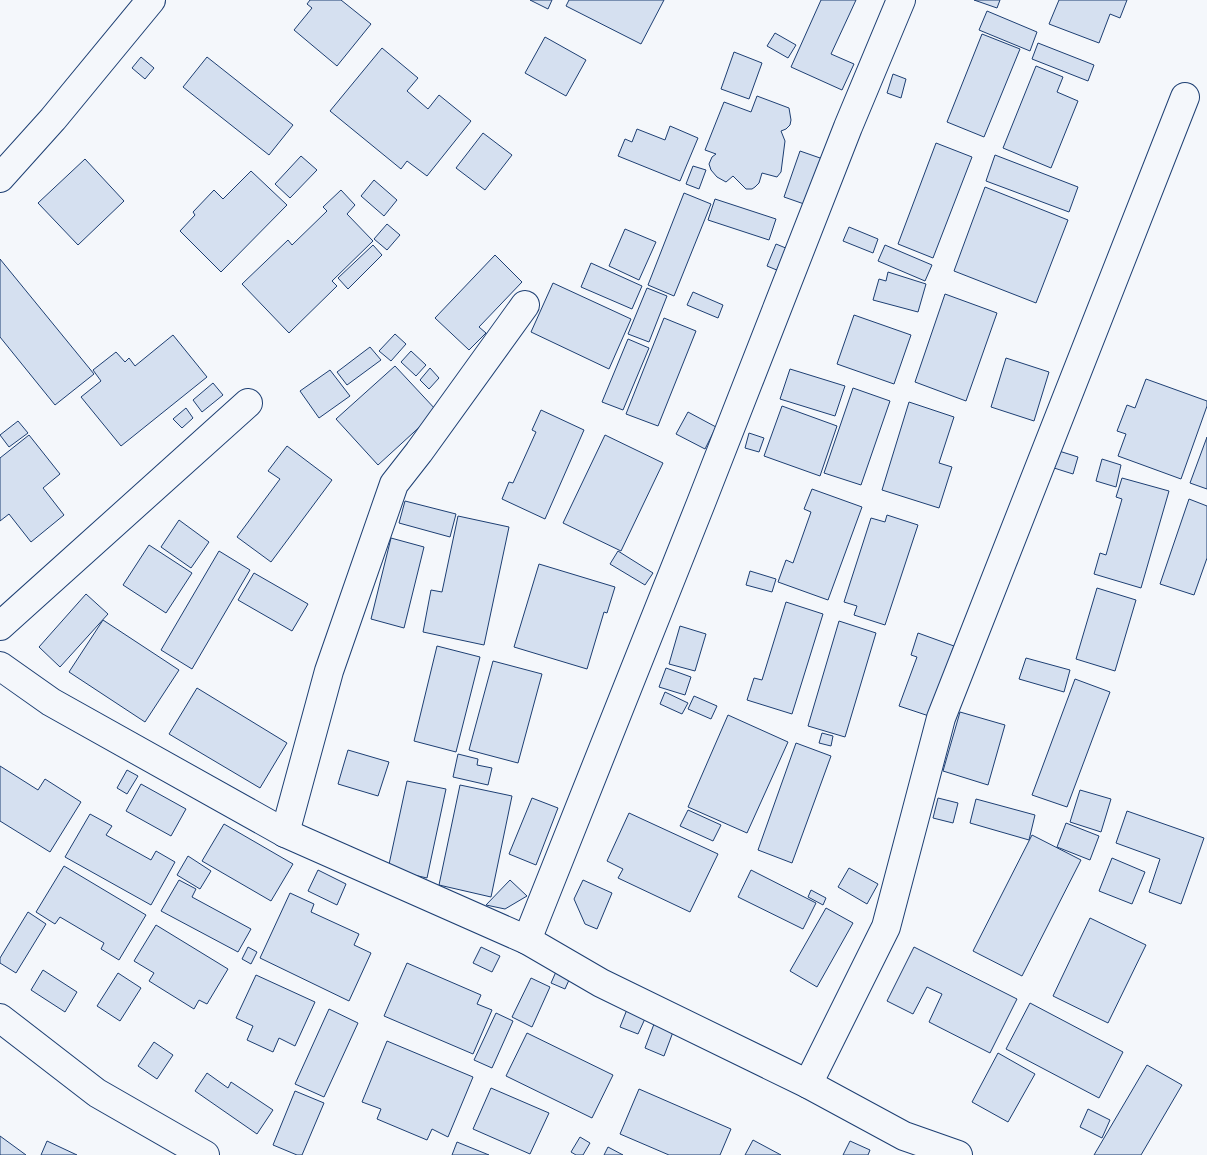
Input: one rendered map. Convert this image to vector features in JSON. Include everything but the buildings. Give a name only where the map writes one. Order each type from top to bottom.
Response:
[{"type":"street","points":[[0,178],[53,119],[151,0]]},
{"type":"street","points":[[527,940],[848,127],[901,0]]},
{"type":"street","points":[[808,1084],[886,927],[941,718],[1185,97]]},
{"type":"street","points":[[285,834],[330,671],[394,484],[420,452],[525,305]]},
{"type":"street","points":[[0,626],[248,403]]},
{"type":"street","points":[[0,666],[51,702],[285,834],[527,940],[601,983],[808,1084],[899,1146],[958,1155]]},
{"type":"street","points":[[0,1018],[97,1093],[205,1155]]}]
